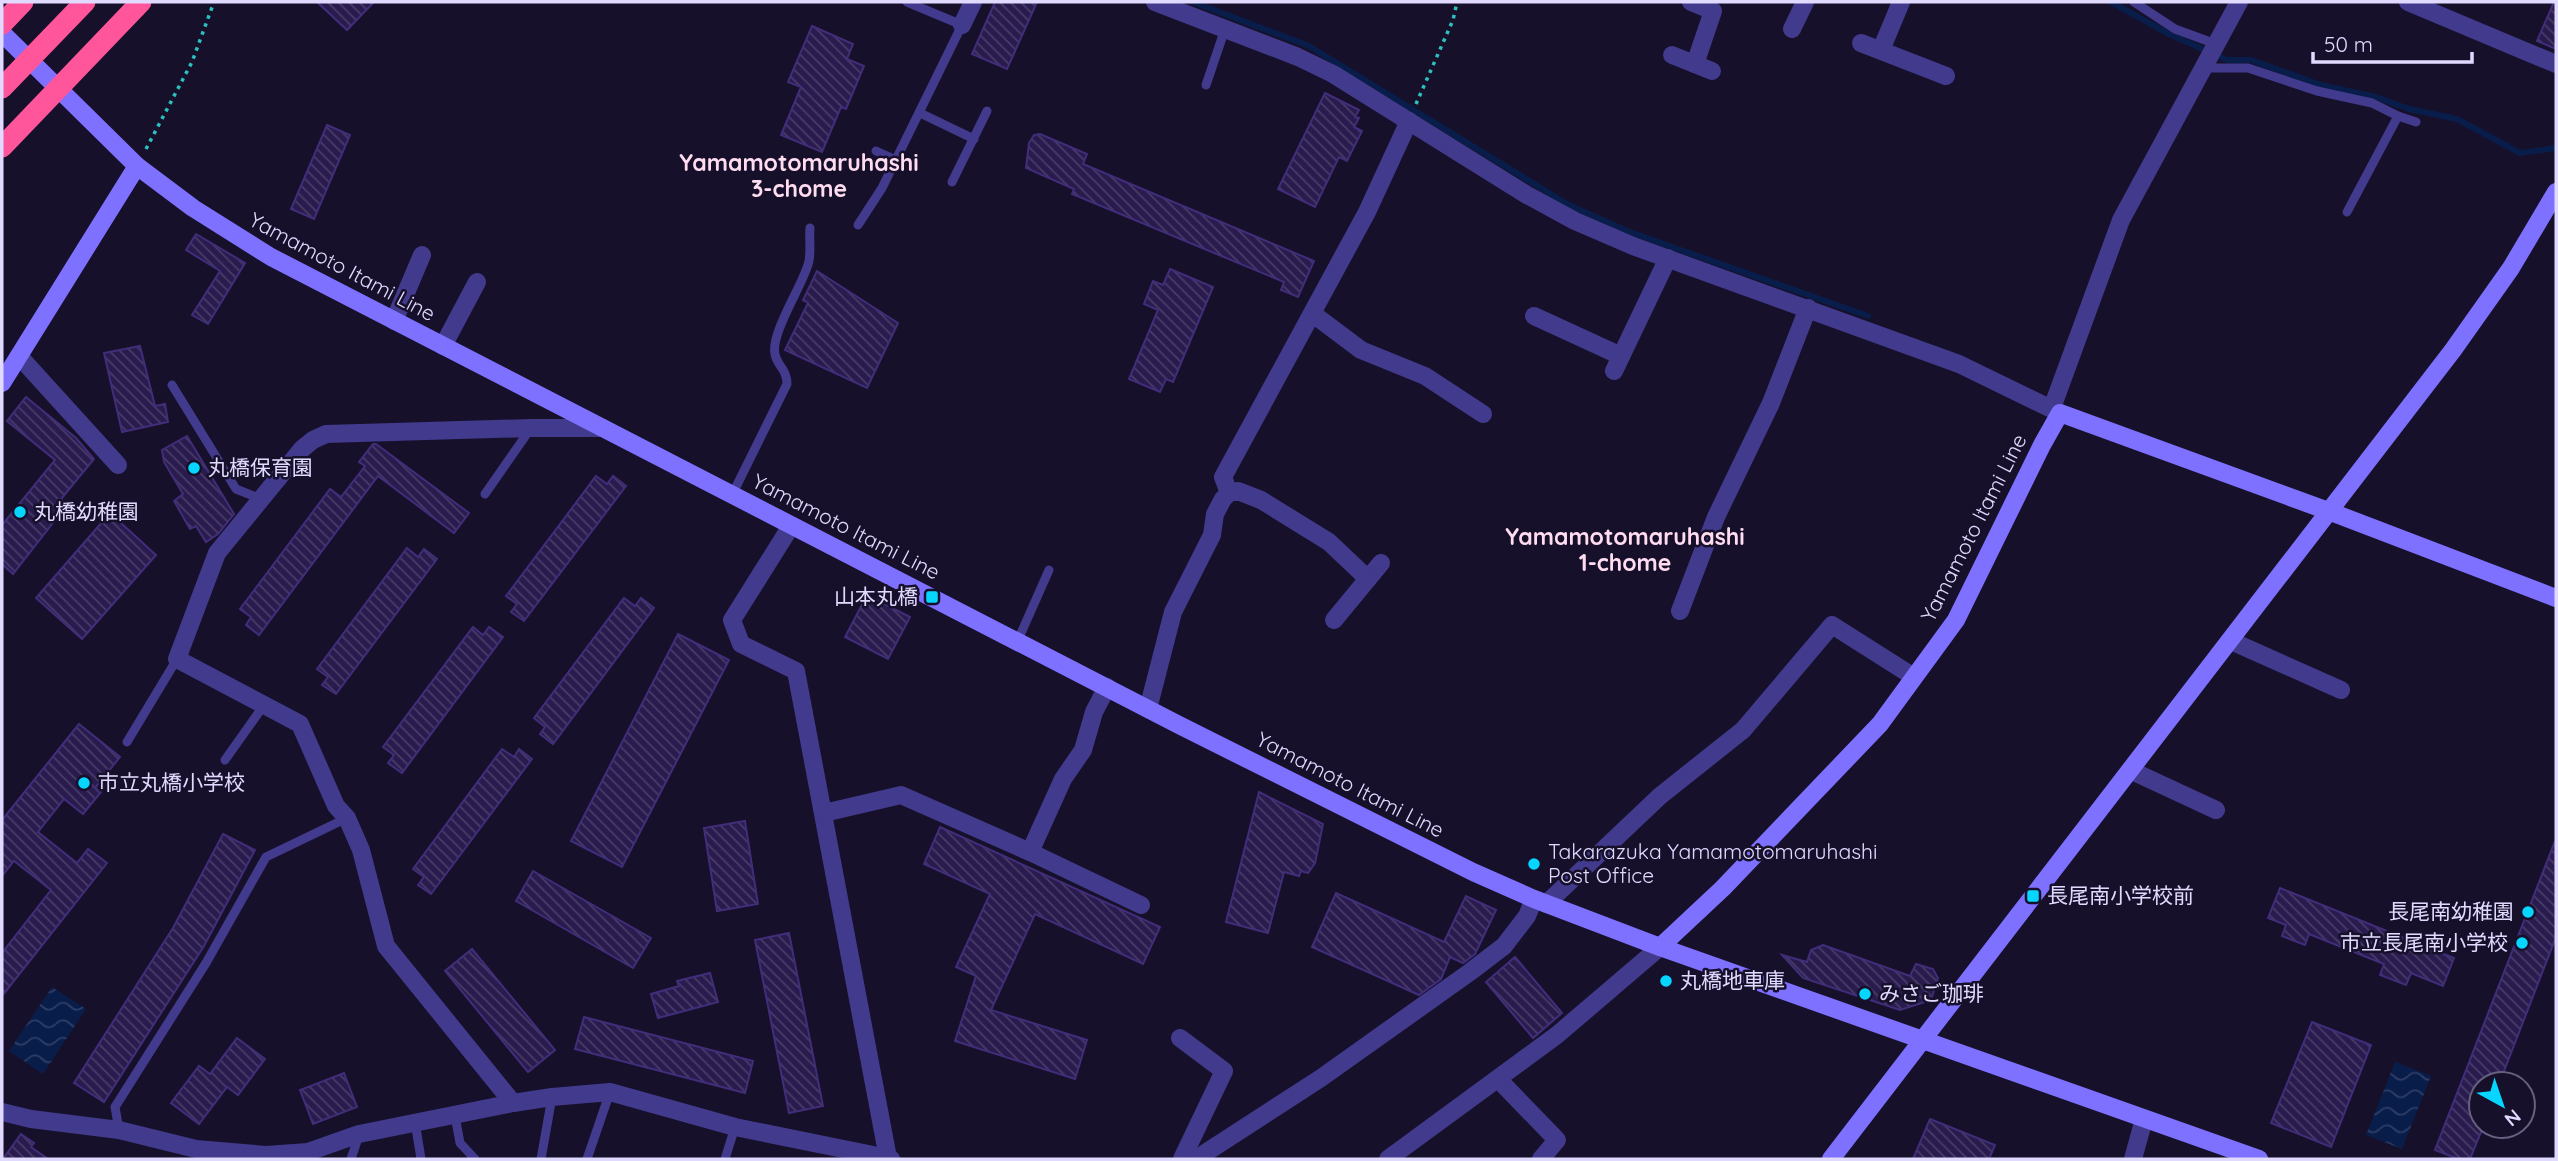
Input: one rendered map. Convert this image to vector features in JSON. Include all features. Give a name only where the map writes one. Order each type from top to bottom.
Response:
[{"type":"highway","points":[[2,24],[23,2]]},
{"type":"highway","points":[[2,88],[85,2]]},
{"type":"highway","points":[[2,147],[141,2]]},
{"type":"main road","name":"Yamamoto Itami Line","points":[[2,33],[137,166],[192,208],[271,257],[1148,709],[1473,872],[1540,902],[1660,947],[1740,870],[1880,724],[1956,620],[2056,411]]},
{"type":"main road","points":[[2,383],[137,166]]},
{"type":"main road","points":[[1831,1159],[2331,512],[2511,268],[2556,191]]},
{"type":"main road","points":[[2056,411],[2556,598]]},
{"type":"main road","points":[[1660,947],[2259,1159]]},
{"type":"street","points":[[962,25],[974,2]]},
{"type":"street","points":[[1155,2],[1315,65],[1550,208],[1592,229],[1959,364],[2056,411],[2121,220],[2239,2]]},
{"type":"street","points":[[1691,2],[1713,11],[1695,64]]},
{"type":"street","points":[[1792,29],[1805,2]]},
{"type":"street","points":[[1881,50],[1901,2]]},
{"type":"street","points":[[2408,2],[2556,64]]},
{"type":"street","points":[[1861,43],[1947,76]]},
{"type":"street","points":[[1672,55],[1712,71]]},
{"type":"street","points":[[1229,494],[1223,477],[1367,212],[1390,157],[1409,121]]},
{"type":"street","points":[[394,321],[422,255]]},
{"type":"street","points":[[1546,316],[1617,364],[1668,258]]},
{"type":"street","points":[[443,346],[477,282]]},
{"type":"street","points":[[1680,611],[1716,517],[1771,403],[1808,308]]},
{"type":"street","points":[[1313,314],[1361,350],[1425,376],[1483,414]]},
{"type":"street","points":[[19,356],[114,453]]},
{"type":"street","points":[[513,1103],[386,946],[361,850],[347,818],[336,806],[300,724],[177,659],[218,553],[302,449],[313,440],[326,434],[603,428]]},
{"type":"street","points":[[1148,709],[1173,612],[1212,535],[1215,514],[1229,494],[1238,491],[1261,500],[1329,542],[1368,579]]},
{"type":"street","points":[[2,1112],[31,1119],[119,1130],[196,1149],[266,1155],[308,1152],[359,1133],[513,1103],[610,1092],[735,1127],[890,1159],[796,671],[741,644],[732,620],[791,526]]},
{"type":"street","points":[[1335,620],[1381,563]]},
{"type":"street","points":[[1196,1159],[1321,1078],[1504,946],[1540,902],[1660,796],[1743,730],[1832,625],[1914,677]]},
{"type":"street","points":[[2231,641],[2341,690]]},
{"type":"street","points":[[1030,852],[1063,779],[1083,750],[1094,712],[1107,687]]},
{"type":"street","points":[[2130,770],[2216,810]]},
{"type":"street","points":[[824,813],[901,794],[1141,905]]},
{"type":"street","points":[[1388,1159],[1576,1019],[1660,947]]},
{"type":"street","points":[[1180,1038],[1224,1071],[1182,1159]]},
{"type":"street","points":[[1498,1079],[1557,1140],[1541,1159]]},
{"type":"street","points":[[2133,1159],[2144,1119]]},
{"type":"lane","points":[[858,225],[882,188],[962,25],[907,2]]},
{"type":"lane","points":[[2134,2],[2175,29],[2216,44]]},
{"type":"lane","points":[[1206,85],[1225,29]]},
{"type":"lane","points":[[2203,68],[2248,68],[2317,91],[2372,103],[2416,122]]},
{"type":"lane","points":[[952,182],[987,111]]},
{"type":"lane","points":[[920,113],[974,139]]},
{"type":"lane","points":[[2347,212],[2398,116]]},
{"type":"lane","points":[[876,151],[896,160]]},
{"type":"lane","points":[[732,495],[787,384],[787,373],[775,354],[776,345],[788,308],[809,262],[810,228]]},
{"type":"lane","points":[[172,385],[236,489],[261,499]]},
{"type":"lane","points":[[195,423],[206,417]]},
{"type":"lane","points":[[485,494],[531,428]]},
{"type":"lane","points":[[1018,640],[1049,570]]},
{"type":"lane","points":[[127,742],[177,659]]},
{"type":"lane","points":[[225,760],[264,705]]},
{"type":"lane","points":[[119,1130],[115,1107],[206,964],[266,857],[347,818]]},
{"type":"lane","points":[[587,1159],[610,1092]]},
{"type":"lane","points":[[541,1159],[552,1097]]},
{"type":"lane","points":[[455,1116],[460,1143],[475,1159]]},
{"type":"lane","points":[[415,1122],[421,1159]]},
{"type":"lane","points":[[725,1159],[735,1127]]},
{"type":"lane","points":[[351,1159],[359,1133]]},
{"type":"path","points":[[137,166],[192,62],[214,2]]},
{"type":"path","points":[[1409,121],[1453,20],[1457,2]]},
{"type":"water","points":[[52,987],[86,1009],[43,1074],[9,1051]]},
{"type":"water","points":[[2395,1062],[2431,1076],[2402,1149],[2366,1135]]},
{"type":"building","points":[[317,2],[374,2],[347,30]]},
{"type":"building","points":[[995,2],[1037,2],[1007,69],[972,54]]},
{"type":"building","points":[[2556,2],[2556,49],[2537,41]]},
{"type":"building","points":[[812,26],[853,44],[847,59],[864,66],[846,109],[841,107],[822,152],[781,135],[801,87],[788,82]]},
{"type":"building","points":[[1325,93],[1359,110],[1355,117],[1359,118],[1354,127],[1362,131],[1347,161],[1339,157],[1315,207],[1278,189]]},
{"type":"building","points":[[327,125],[350,135],[314,219],[291,209]]},
{"type":"building","points":[[1040,134],[1087,154],[1083,164],[1314,261],[1298,297],[1281,290],[1284,282],[1072,194],[1074,189],[1026,168],[1029,143],[1034,135]]},
{"type":"building","points":[[196,234],[245,263],[208,324],[192,315],[220,271],[186,250]]},
{"type":"building","points":[[1170,269],[1213,287],[1173,382],[1166,379],[1160,392],[1129,379],[1158,310],[1144,304],[1153,281],[1163,285]]},
{"type":"building","points":[[817,271],[898,323],[867,388],[785,350],[808,303],[803,300]]},
{"type":"building","points":[[140,346],[155,406],[165,404],[168,422],[122,432],[104,353]]},
{"type":"building","points":[[26,397],[76,438],[94,459],[61,499],[71,509],[59,521],[56,519],[13,574],[2,564],[2,525],[55,460],[7,421]]},
{"type":"building","points":[[187,436],[234,514],[218,534],[206,542],[196,526],[190,529],[174,501],[183,494],[164,462],[162,450]]},
{"type":"building","points":[[373,444],[469,513],[454,533],[378,476],[259,635],[246,625],[251,617],[240,609],[330,489],[341,497],[365,466],[359,462]]},
{"type":"building","points":[[596,476],[607,484],[613,476],[626,486],[524,621],[511,612],[517,604],[506,596]]},
{"type":"building","points":[[110,513],[156,555],[82,639],[36,598]]},
{"type":"building","points":[[407,548],[418,557],[424,549],[437,559],[336,694],[322,685],[328,677],[317,669]]},
{"type":"building","points":[[867,595],[910,617],[888,659],[845,637]]},
{"type":"building","points":[[624,598],[635,606],[641,598],[654,608],[553,744],[540,734],[545,727],[534,718]]},
{"type":"building","points":[[473,627],[483,635],[489,627],[503,637],[402,773],[388,763],[394,755],[383,747]]},
{"type":"building","points":[[678,634],[729,660],[622,867],[571,841]]},
{"type":"building","points":[[79,724],[120,757],[95,788],[101,792],[83,814],[64,799],[38,832],[77,863],[88,849],[107,863],[2,996],[2,953],[51,890],[14,861],[2,876],[2,820]]},
{"type":"building","points":[[502,749],[514,757],[519,749],[532,759],[431,894],[418,885],[424,877],[413,869]]},
{"type":"building","points":[[1259,792],[1323,824],[1315,863],[1308,873],[1301,871],[1299,876],[1284,872],[1268,933],[1226,922]]},
{"type":"building","points":[[745,821],[758,904],[717,911],[704,828]]},
{"type":"building","points":[[940,827],[1160,927],[1143,964],[1035,914],[991,1010],[1087,1040],[1075,1079],[955,1041],[976,976],[956,967],[990,894],[924,864]]},
{"type":"building","points":[[223,834],[255,850],[204,946],[104,1102],[74,1083],[173,928]]},
{"type":"building","points":[[2555,841],[2556,937],[2504,1070],[2467,1070],[2467,1140],[2478,1140],[2470,1159],[2458,1159],[2435,1150]]},
{"type":"building","points":[[533,871],[651,938],[633,968],[516,901]]},
{"type":"building","points":[[2280,888],[2454,958],[2443,986],[2411,973],[2406,985],[2380,975],[2384,964],[2309,934],[2305,945],[2282,936],[2286,925],[2268,918]]},
{"type":"building","points":[[1336,893],[1444,942],[1466,896],[1496,910],[1475,954],[1463,963],[1450,957],[1441,979],[1419,995],[1312,947]]},
{"type":"building","points":[[789,933],[823,1106],[789,1113],[755,940]]},
{"type":"building","points":[[1823,945],[1910,976],[1916,964],[1933,969],[1938,978],[1931,1000],[1900,1010],[1803,978],[1782,955],[1807,962],[1811,950]]},
{"type":"building","points":[[472,949],[555,1050],[528,1072],[445,971]]},
{"type":"building","points":[[1515,957],[1562,1013],[1533,1038],[1486,982]]},
{"type":"building","points":[[710,973],[718,1002],[658,1018],[651,994],[679,986],[677,981]]},
{"type":"building","points":[[584,1017],[753,1061],[745,1093],[575,1049]]},
{"type":"building","points":[[2312,1022],[2371,1045],[2331,1147],[2271,1123]]},
{"type":"building","points":[[237,1038],[265,1059],[238,1095],[227,1087],[199,1124],[171,1103],[199,1066],[210,1074]]},
{"type":"building","points":[[344,1073],[357,1107],[313,1124],[300,1090]]},
{"type":"building","points":[[1930,1119],[1995,1145],[1989,1159],[1913,1159]]},
{"type":"building","points":[[21,1134],[34,1143],[31,1147],[48,1159],[3,1159]]},
{"type":"waterway","points":[[1193,2],[1309,46],[1567,204],[1627,231],[1868,316]]},
{"type":"waterway","points":[[2111,2],[2169,34],[2227,60],[2251,60],[2321,85],[2457,119],[2520,153],[2556,148]]},
{"type":"place","name":"丸橋保育園","points":[[194,468]]},
{"type":"place","name":"丸橋幼稚園","points":[[20,512]]},
{"type":"place","name":"山本丸橋","points":[[932,597]]},
{"type":"place","name":"市立丸橋小学校","points":[[84,783]]},
{"type":"place","name":"Takarazuka Yamamotomaruhashi Post Office","points":[[1534,864]]},
{"type":"place","name":"長尾南小学校前","points":[[2033,896]]},
{"type":"place","name":"長尾南幼稚園","points":[[2528,912]]},
{"type":"place","name":"市立長尾南小学校","points":[[2522,943]]},
{"type":"place","name":"丸橋地車庫","points":[[1666,981]]},
{"type":"place","name":"みさご珈琲","points":[[1865,994]]},
{"type":"district","name":"Yamamotomaruhashi 3-chome","points":[[799,176]]},
{"type":"district","name":"Yamamotomaruhashi 1-chome","points":[[1625,550]]}]
